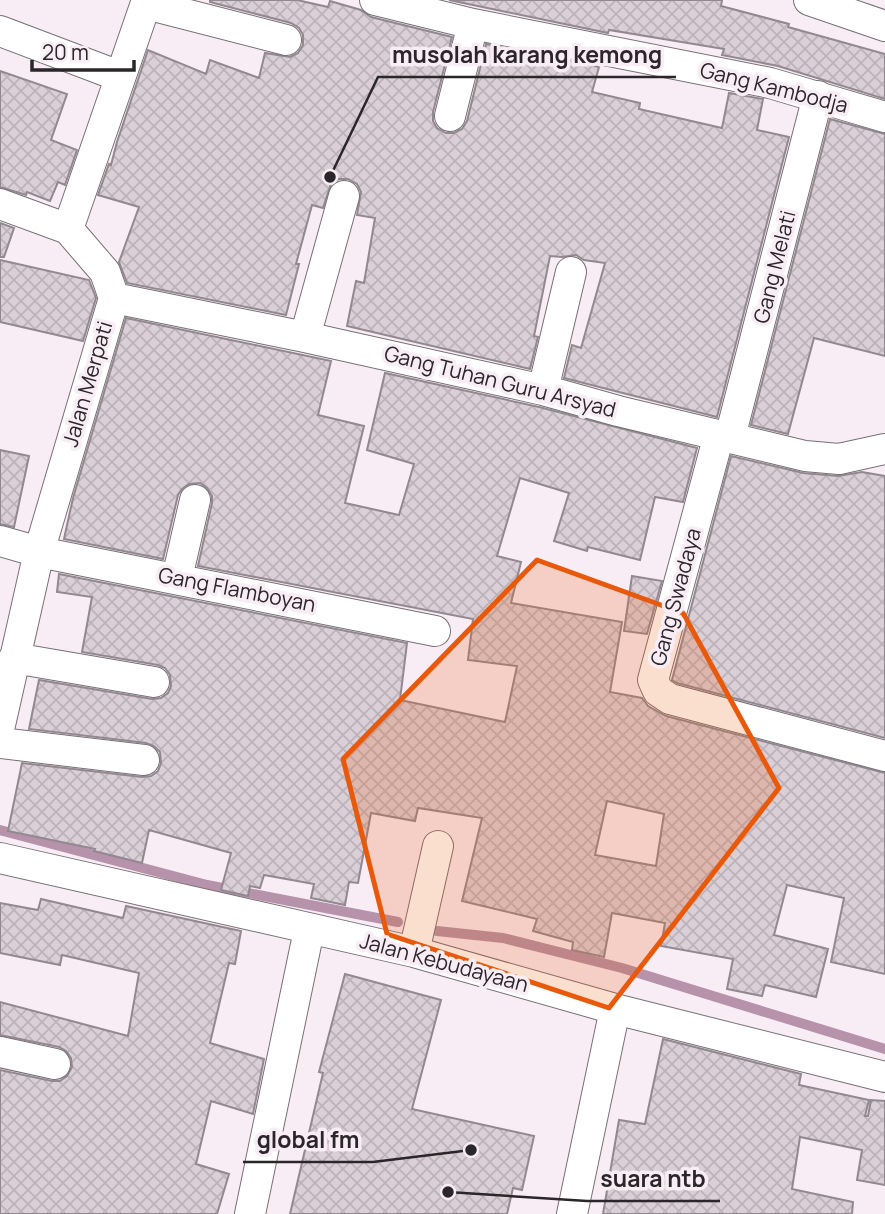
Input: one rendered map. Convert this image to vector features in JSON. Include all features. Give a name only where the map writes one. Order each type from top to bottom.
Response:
[{"type":"street","name":"Gang Kambodja","points":[[375,0],[473,24],[770,83],[885,117]]},
{"type":"street","points":[[809,0],[885,26]]},
{"type":"street","points":[[0,204],[68,229],[147,2],[286,40]]},
{"type":"street","points":[[450,116],[473,24]]},
{"type":"street","points":[[0,31],[120,76]]},
{"type":"street","name":"Gang Melati","points":[[724,436],[818,96]]},
{"type":"street","points":[[305,337],[344,196]]},
{"type":"street","name":"Jalan Merpati","points":[[0,725],[39,552],[114,298],[105,272],[68,229]]},
{"type":"street","points":[[543,390],[571,272]]},
{"type":"street","name":"Gang Tuhan Guru Arsyad","points":[[114,298],[543,390],[805,456],[839,459],[885,449]]},
{"type":"street","name":"Gang Swadaya","points":[[724,436],[653,680],[658,691],[670,699],[885,756]]},
{"type":"street","points":[[177,578],[195,500]]},
{"type":"street","points":[[0,541],[39,552]]},
{"type":"street","name":"Gang Flamboyan","points":[[39,552],[435,631]]},
{"type":"street","points":[[14,658],[154,682]]},
{"type":"street","points":[[0,743],[144,760]]},
{"type":"street","points":[[414,952],[438,846]]},
{"type":"street","name":"Jalan Kebudayaan","points":[[0,858],[414,952],[615,1009],[885,1077]]},
{"type":"street","points":[[250,1214],[309,930]]},
{"type":"street","points":[[572,1214],[615,1009]]},
{"type":"street","points":[[0,1052],[55,1063]]},
{"type":"highlighted area","points":[[537,560],[683,613],[779,788],[609,1008],[387,934],[343,759]]},
{"type":"building","points":[[210,0],[297,0],[328,7],[330,1],[361,10],[371,17],[452,37],[433,112],[433,121],[437,128],[446,133],[462,129],[467,121],[486,44],[599,67],[592,92],[640,103],[639,109],[722,128],[729,93],[763,99],[757,130],[789,137],[717,417],[564,378],[572,345],[581,348],[605,263],[584,260],[576,255],[550,256],[534,336],[538,337],[530,369],[347,326],[356,281],[364,283],[375,218],[357,215],[361,192],[357,184],[348,179],[339,179],[331,184],[323,208],[312,205],[286,315],[127,283],[119,262],[139,207],[98,195],[109,164],[111,165],[148,50],[206,74],[210,60],[259,78],[265,53],[290,57],[298,53],[303,45],[303,35],[299,28],[291,23]]},
{"type":"building","points":[[449,0],[722,0],[721,6],[885,54],[885,99],[778,66],[722,55],[724,49],[609,30],[608,33]]},
{"type":"building","points":[[0,71],[67,94],[51,140],[77,150],[65,185],[58,182],[50,201],[27,192],[26,195],[0,187]]},
{"type":"building","points":[[830,119],[885,134],[885,356],[814,338],[788,434],[751,425]]},
{"type":"building","points":[[0,223],[14,228],[4,257],[0,257]]},
{"type":"building","points":[[0,260],[89,280],[96,298],[83,341],[0,322]]},
{"type":"building","points":[[126,318],[331,361],[318,415],[364,426],[345,503],[399,515],[414,464],[367,450],[385,373],[539,407],[697,448],[683,502],[655,497],[640,560],[588,547],[587,551],[554,541],[569,493],[520,478],[497,556],[521,562],[511,603],[622,622],[610,692],[642,698],[648,706],[666,716],[885,773],[885,974],[831,962],[844,898],[787,885],[774,935],[828,949],[816,997],[765,985],[762,996],[727,989],[733,959],[661,946],[665,923],[612,913],[604,957],[572,950],[573,942],[533,931],[537,919],[462,901],[482,818],[418,808],[415,821],[371,813],[358,883],[349,882],[345,905],[311,898],[314,884],[264,875],[260,888],[250,886],[248,896],[221,890],[231,853],[149,830],[142,863],[94,851],[95,849],[8,831],[22,763],[142,777],[151,776],[158,771],[161,763],[160,752],[146,743],[29,729],[39,680],[152,699],[161,698],[168,693],[171,686],[170,675],[165,668],[158,665],[82,652],[92,597],[57,592],[59,574],[407,643],[400,700],[505,722],[517,666],[468,660],[473,619],[198,566],[212,503],[212,496],[200,483],[189,484],[178,495],[163,559],[64,539],[73,498]],"holes":[[[607,801],[664,814],[656,866],[595,855]]]},
{"type":"building","points":[[0,450],[29,456],[14,527],[0,524]]},
{"type":"building","points":[[731,456],[803,473],[838,476],[862,472],[885,476],[885,738],[672,680]]},
{"type":"building","points":[[632,576],[662,581],[647,634],[624,631]]},
{"type":"building","points":[[41,899],[123,918],[126,906],[241,931],[235,964],[229,963],[210,1043],[264,1059],[253,1114],[211,1101],[196,1164],[229,1174],[217,1214],[0,1214],[0,1070],[60,1081],[72,1067],[71,1058],[59,1047],[0,1035],[0,1002],[128,1036],[139,973],[62,955],[60,965],[0,953],[0,903],[38,910]]},
{"type":"building","points":[[345,974],[441,1000],[412,1109],[534,1136],[522,1190],[513,1188],[507,1214],[290,1214],[323,1073],[319,1072]]},
{"type":"building","points":[[663,1039],[801,1074],[799,1085],[869,1100],[865,1116],[868,1116],[871,1100],[885,1101],[885,1185],[857,1180],[862,1150],[800,1137],[792,1189],[853,1202],[852,1214],[603,1214],[619,1120],[645,1124]]},
{"type":"waterway","points":[[0,830],[207,885],[398,922]]},
{"type":"waterway","points":[[437,931],[503,938],[622,968],[885,1049]]},
{"type":"place","name":"musolah karang kemong","points":[[330,177]]},
{"type":"place","name":"global fm","points":[[471,1150]]},
{"type":"place","name":"suara ntb","points":[[448,1192]]}]
